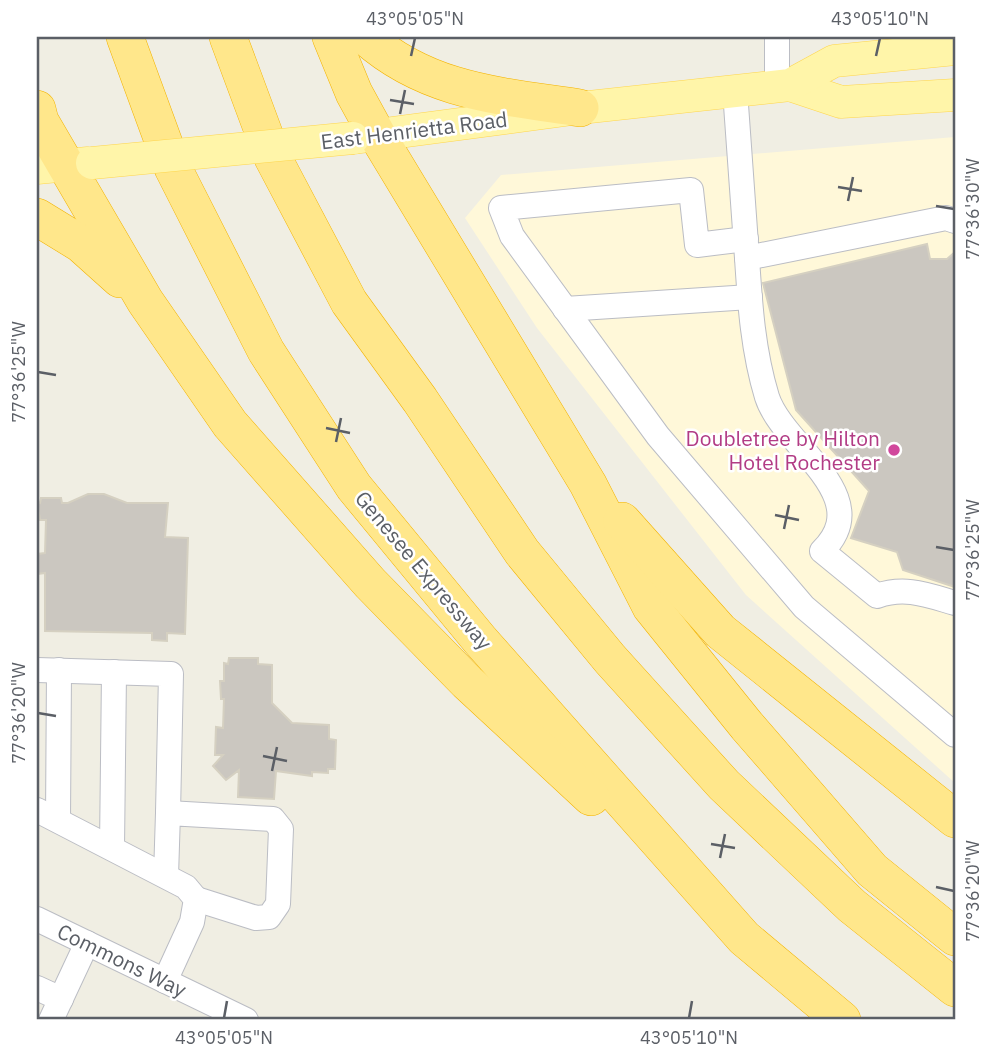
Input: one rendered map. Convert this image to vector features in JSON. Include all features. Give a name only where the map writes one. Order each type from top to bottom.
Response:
[{"type":"highway","name":"Genesee Expressway","points":[[125,37],[173,168],[223,266],[267,351],[355,487],[480,640],[744,938],[842,1020]]},
{"type":"highway","points":[[228,37],[273,158],[349,302],[420,400],[522,552],[610,659],[724,785],[852,906],[955,988]]},
{"type":"highway","points":[[331,37],[365,137],[588,484],[651,607],[721,694],[872,870],[955,937]]},
{"type":"highway","points":[[366,37],[409,69],[440,82],[477,92],[580,108]]},
{"type":"highway","points":[[37,109],[65,165],[145,301],[230,425],[370,583],[467,682],[744,938]]},
{"type":"highway","points":[[37,217],[81,244],[145,301]]},
{"type":"highway","points":[[588,484],[720,631],[955,820]]},
{"type":"main road","name":"East Henrietta Road","points":[[65,165],[365,137],[580,108],[784,86],[834,61],[955,50]]},
{"type":"main road","name":"East Henrietta Road","points":[[784,86],[841,102],[955,95]]},
{"type":"street","points":[[777,37],[784,86]]},
{"type":"street","points":[[736,91],[752,334],[768,400],[836,495],[841,518],[836,538],[822,551],[877,596],[894,590],[914,591],[955,603]]},
{"type":"street","points":[[955,221],[946,218],[746,249],[696,245],[691,190],[501,208],[512,236],[658,436],[804,607],[955,735]]},
{"type":"street","points":[[565,309],[750,297]]},
{"type":"street","points":[[166,876],[171,674],[48,670],[47,815],[186,887],[196,899],[256,918],[269,917],[278,904],[281,830],[273,818],[168,813]]},
{"type":"street","points":[[112,848],[114,672]]},
{"type":"street","points":[[165,981],[191,922],[196,899]]},
{"type":"street","name":"Commons Way","points":[[37,919],[246,1020]]},
{"type":"street","points":[[37,988],[56,1009],[87,943]]},
{"type":"shaded area","points":[[955,137],[955,783],[746,595],[537,328],[465,218],[501,175]]},
{"type":"building","name":"Doubletree by Hilton Hotel Rochester","points":[[927,244],[930,259],[947,259],[955,252],[955,587],[903,570],[897,552],[851,538],[869,491],[796,410],[763,283]]},
{"type":"building","points":[[88,494],[104,494],[127,503],[168,503],[165,537],[188,538],[185,634],[167,633],[167,641],[152,640],[152,633],[45,631],[45,573],[37,574],[37,554],[45,553],[46,520],[40,520],[37,502],[40,503],[41,498],[61,498],[62,503],[68,503]]},
{"type":"building","points":[[229,658],[258,658],[258,664],[272,665],[272,703],[292,723],[329,725],[329,739],[336,740],[335,769],[328,769],[328,773],[312,772],[312,776],[276,771],[274,799],[238,797],[239,770],[226,780],[213,766],[223,755],[215,755],[216,727],[223,728],[224,699],[221,699],[220,681],[224,681],[224,663],[228,664]]},
{"type":"place","name":"Doubletree by Hilton Hotel Rochester","points":[[894,450]]}]
